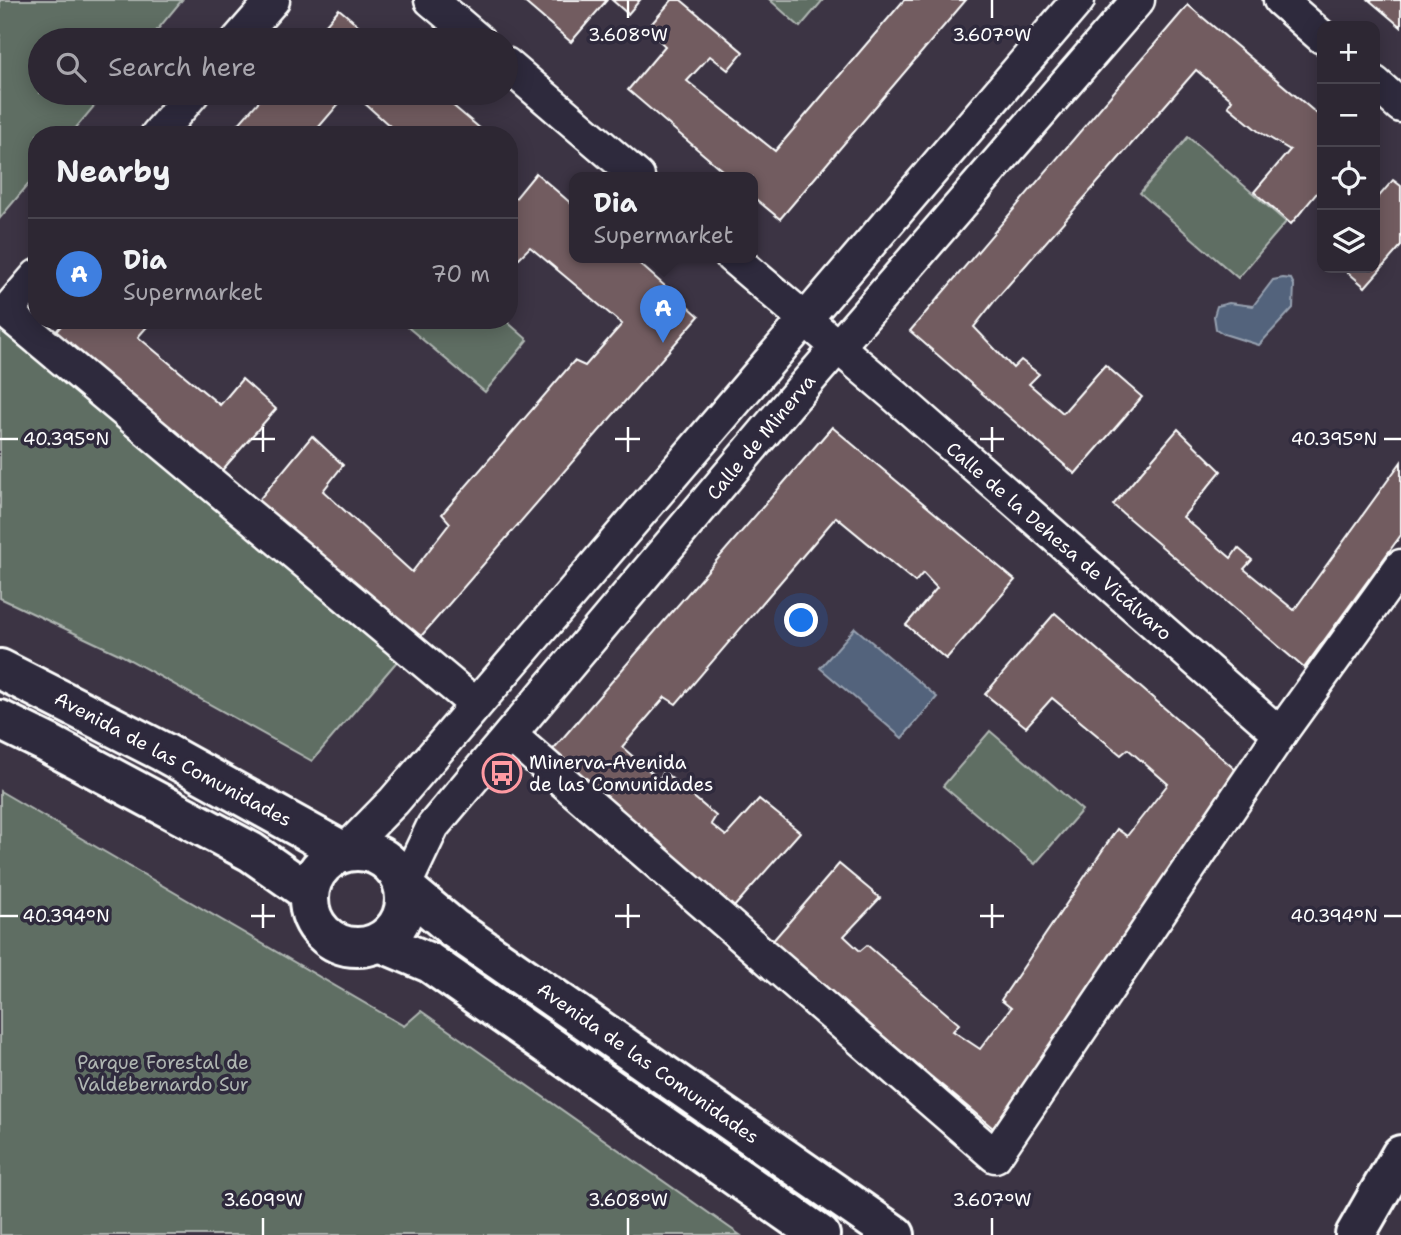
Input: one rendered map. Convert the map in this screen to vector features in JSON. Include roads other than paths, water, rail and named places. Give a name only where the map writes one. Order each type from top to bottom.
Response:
[{"type":"street","points":[[248,28],[273,0]]},
{"type":"street","points":[[431,0],[464,28]]},
{"type":"street","points":[[344,852],[363,851],[381,857],[396,870],[404,887],[404,912],[390,934],[380,942],[363,947],[345,946],[329,939],[316,926],[309,910],[308,892],[317,871],[324,863],[344,852],[394,801],[1078,0]]},
{"type":"street","name":"Calle de Minerva","points":[[404,887],[433,826],[838,348],[1138,0]]},
{"type":"street","points":[[1280,0],[1317,33]]},
{"type":"street","points":[[518,74],[632,172]]},
{"type":"street","points":[[1376,84],[1401,106]]},
{"type":"street","points":[[165,126],[183,105]]},
{"type":"street","points":[[740,263],[807,320]]},
{"type":"street","points":[[28,286],[6,312],[475,704]]},
{"type":"street","name":"Calle de la Dehesa de Vicálvaro","points":[[807,320],[1280,734]]},
{"type":"street","points":[[510,735],[995,1156],[1280,734],[1401,566]]},
{"type":"street","name":"Avenida de las Comunidades","points":[[0,669],[163,752],[344,852]]},
{"type":"street","points":[[0,720],[251,852],[308,892]]},
{"type":"street","name":"Avenida de las Comunidades","points":[[404,887],[453,928],[895,1235]]},
{"type":"street","points":[[380,942],[430,963],[820,1235]]},
{"type":"street","points":[[1355,1235],[1401,1155]]},
{"type":"water","points":[[1291,279],[1294,285],[1293,308],[1259,345],[1216,329],[1214,316],[1217,306],[1229,303],[1253,306],[1273,280]]},
{"type":"water","points":[[855,628],[937,697],[902,738],[820,668]]},
{"type":"place","name":"Dia","points":[[663,343]]},
{"type":"place","name":"Minerva-Avenida de las Comunidades","points":[[502,773]]},
{"type":"park label","name":"Parque Forestal de Valdebernardo Sur","points":[[163,1073]]}]
